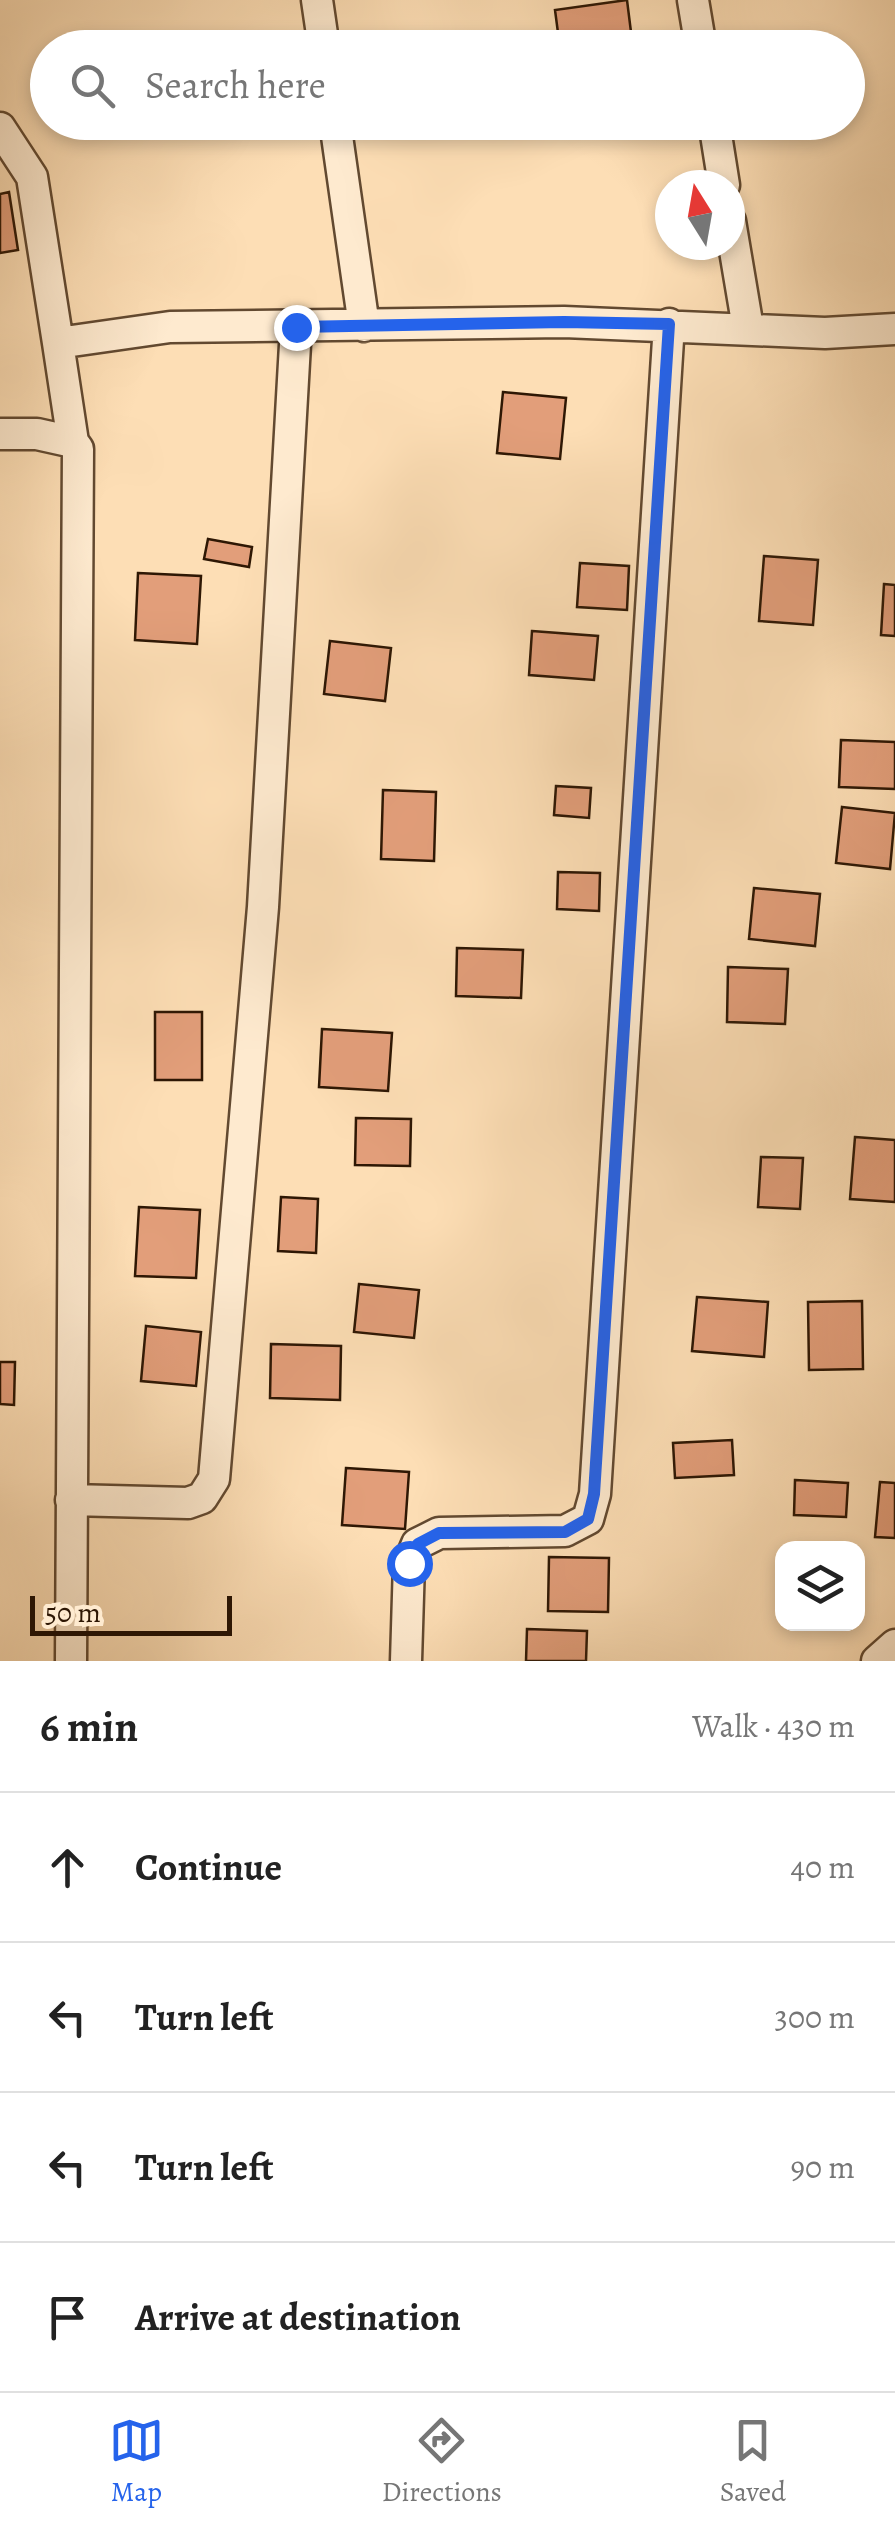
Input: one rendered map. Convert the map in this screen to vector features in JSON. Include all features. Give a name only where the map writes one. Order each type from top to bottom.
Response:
[{"type":"street","points":[[317,0],[321,30]]},
{"type":"street","points":[[693,0],[698,30]]},
{"type":"street","points":[[0,128],[32,176],[73,442],[78,449],[71,1661]]},
{"type":"street","points":[[338,140],[364,326]]},
{"type":"street","points":[[717,140],[722,170]]},
{"type":"street","points":[[737,260],[748,328]]},
{"type":"street","points":[[406,1661],[409,1563],[418,1544],[439,1533],[565,1532],[588,1519],[594,1494],[669,324]]},
{"type":"street","points":[[58,343],[170,326],[669,324],[826,333],[895,329]]},
{"type":"street","points":[[72,1500],[188,1502],[202,1498],[214,1479],[263,907],[296,327]]},
{"type":"street","points":[[0,434],[37,434],[73,442]]},
{"type":"street","points":[[876,1661],[895,1646]]},
{"type":"building","points":[[627,0],[631,30],[558,30],[555,10]]},
{"type":"building","points":[[9,192],[18,250],[0,253],[0,194]]},
{"type":"building","points":[[503,392],[566,398],[560,459],[497,453]]},
{"type":"building","points":[[208,539],[252,547],[249,567],[204,559]]},
{"type":"building","points":[[764,556],[818,560],[813,625],[759,621]]},
{"type":"building","points":[[580,563],[629,566],[627,610],[577,607]]},
{"type":"building","points":[[138,573],[201,576],[197,644],[135,640]]},
{"type":"building","points":[[884,584],[895,585],[895,636],[881,635]]},
{"type":"building","points":[[532,631],[598,636],[594,680],[529,675]]},
{"type":"building","points":[[330,641],[391,648],[385,701],[324,694]]},
{"type":"building","points":[[841,740],[895,742],[895,789],[839,787]]},
{"type":"building","points":[[556,786],[591,788],[589,818],[554,815]]},
{"type":"building","points":[[383,790],[436,792],[434,861],[381,859]]},
{"type":"building","points":[[842,807],[895,813],[890,869],[836,863]]},
{"type":"building","points":[[558,872],[600,873],[599,911],[557,909]]},
{"type":"building","points":[[754,888],[820,894],[815,946],[749,939]]},
{"type":"building","points":[[457,948],[523,950],[521,998],[456,996]]},
{"type":"building","points":[[728,967],[788,969],[785,1024],[727,1022]]},
{"type":"building","points":[[155,1012],[202,1012],[202,1080],[155,1080]]},
{"type":"building","points":[[322,1029],[392,1033],[388,1091],[319,1087]]},
{"type":"building","points":[[356,1118],[411,1119],[410,1166],[355,1165]]},
{"type":"building","points":[[855,1137],[895,1140],[895,1202],[850,1199]]},
{"type":"building","points":[[761,1157],[803,1158],[800,1209],[758,1207]]},
{"type":"building","points":[[281,1197],[318,1199],[316,1253],[278,1251]]},
{"type":"building","points":[[139,1207],[200,1210],[196,1278],[135,1276]]},
{"type":"building","points":[[359,1284],[419,1290],[414,1338],[354,1332]]},
{"type":"building","points":[[697,1297],[768,1302],[764,1357],[692,1351]]},
{"type":"building","points":[[862,1301],[863,1369],[809,1370],[808,1302]]},
{"type":"building","points":[[146,1326],[201,1332],[196,1386],[141,1381]]},
{"type":"building","points":[[271,1344],[341,1346],[340,1400],[270,1398]]},
{"type":"building","points":[[0,1362],[15,1362],[14,1405],[0,1404]]},
{"type":"building","points":[[732,1440],[734,1475],[675,1478],[673,1443]]},
{"type":"building","points":[[346,1468],[409,1472],[405,1529],[342,1525]]},
{"type":"building","points":[[795,1480],[848,1483],[846,1517],[794,1515]]},
{"type":"building","points":[[880,1482],[895,1483],[895,1538],[875,1537]]},
{"type":"building","points":[[549,1557],[609,1558],[608,1612],[548,1611]]},
{"type":"building","points":[[527,1629],[587,1631],[586,1661],[526,1661]]},
{"type":"route","points":[[296,327],[669,324],[594,1494],[588,1519],[565,1532],[439,1533],[418,1544],[409,1563]]}]
